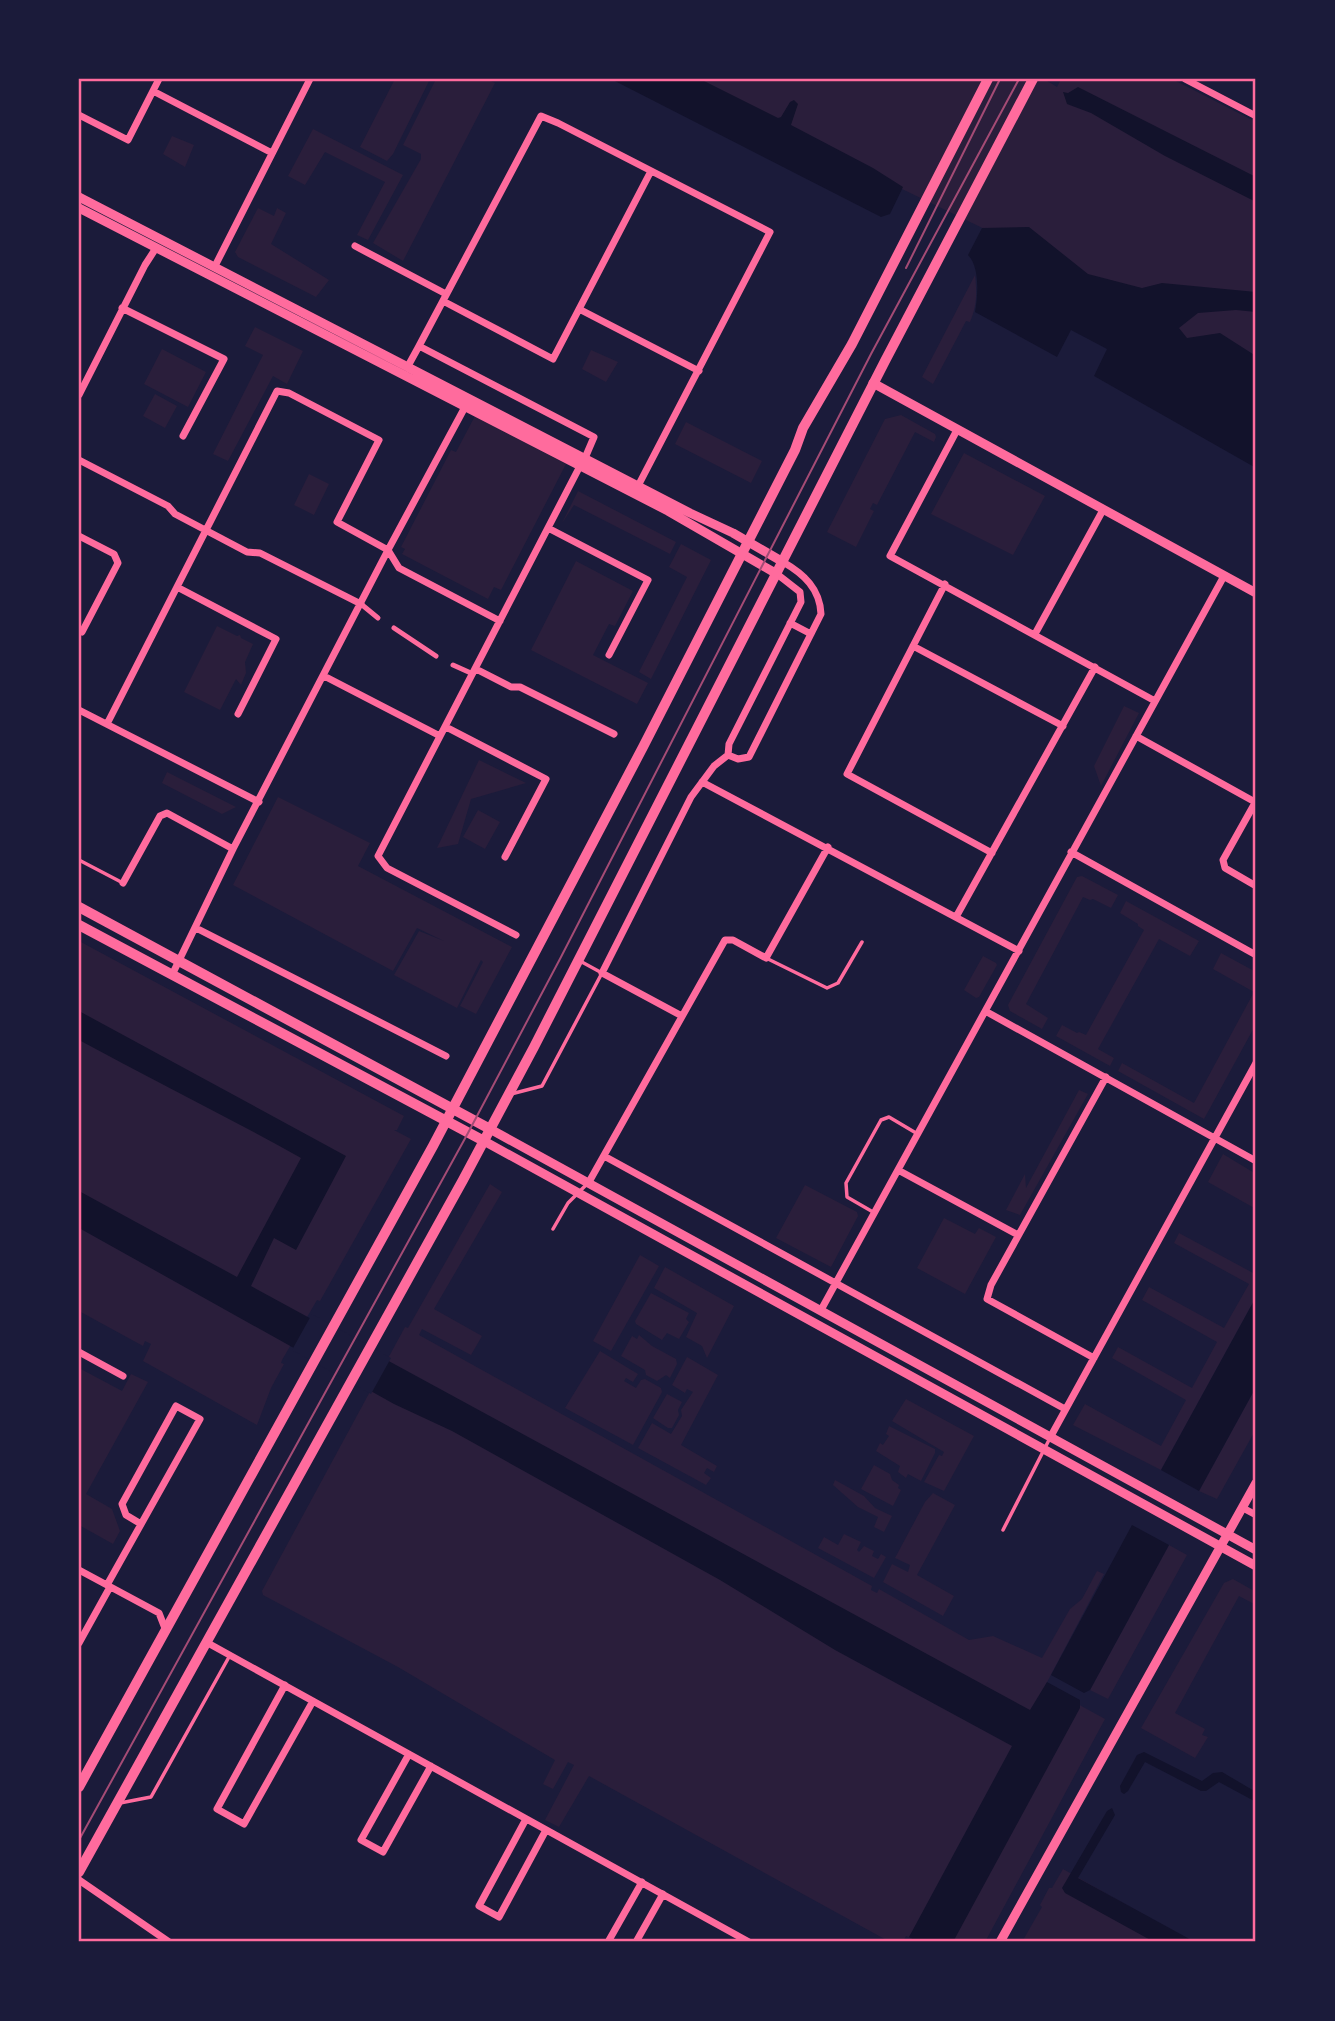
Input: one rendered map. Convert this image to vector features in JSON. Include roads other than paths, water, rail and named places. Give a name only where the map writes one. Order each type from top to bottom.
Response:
[{"type":"main road","points":[[79,1787],[453,1108],[742,554],[795,450],[803,428],[852,344],[988,79]]},
{"type":"main road","points":[[79,1872],[484,1142],[873,383],[1031,83]]},
{"type":"main road","points":[[79,907],[490,1129]]},
{"type":"main road","points":[[79,925],[484,1142]]},
{"type":"street","points":[[79,115],[128,140],[159,79]]},
{"type":"street","points":[[212,271],[310,79]]},
{"type":"street","points":[[1185,79],[1256,116]]},
{"type":"street","points":[[153,92],[272,153]]},
{"type":"street","points":[[406,371],[541,116],[770,232],[636,490]]},
{"type":"street","points":[[355,246],[553,359],[651,171]]},
{"type":"street","points":[[79,197],[160,244],[636,490],[748,542],[806,578],[817,594],[821,614],[749,757],[738,759],[728,755]]},
{"type":"street","points":[[79,208],[160,244]]},
{"type":"street","points":[[79,395],[122,308],[160,244]]},
{"type":"street","points":[[122,308],[224,359],[183,436]]},
{"type":"street","points":[[579,309],[699,371]]},
{"type":"street","points":[[419,346],[594,437],[378,856],[387,868],[516,934]]},
{"type":"street","points":[[873,383],[1256,593]]},
{"type":"street","points":[[107,724],[277,391],[289,393],[379,440],[337,522],[388,550],[399,568],[500,621]]},
{"type":"street","points":[[172,975],[233,849],[467,402]]},
{"type":"street","points":[[957,430],[890,556],[1155,701]]},
{"type":"street","points":[[79,460],[168,506],[175,514],[247,552],[260,553],[361,604],[379,618]]},
{"type":"street","points":[[636,490],[777,574],[795,587],[801,596],[801,602],[729,744],[728,755],[714,766],[691,797],[602,973],[682,1016]]},
{"type":"street","points":[[1035,634],[1103,510]]},
{"type":"street","points":[[548,528],[648,580],[609,655]]},
{"type":"street","points":[[79,536],[114,554],[118,563],[82,632]]},
{"type":"street","points":[[821,1310],[1224,576]]},
{"type":"street","points":[[945,584],[847,774],[992,852]]},
{"type":"street","points":[[177,587],[276,639],[238,714]]},
{"type":"street","points":[[790,623],[811,634]]},
{"type":"street","points":[[394,628],[436,656]]},
{"type":"street","points":[[913,646],[1063,726]]},
{"type":"street","points":[[453,665],[511,687],[520,687],[614,734]]},
{"type":"street","points":[[956,917],[1095,667]]},
{"type":"street","points":[[324,676],[440,736]]},
{"type":"street","points":[[79,710],[259,802]]},
{"type":"street","points":[[446,727],[546,779],[505,857]]},
{"type":"street","points":[[1136,736],[1256,801],[1223,860],[1225,868],[1256,886]]},
{"type":"street","points":[[702,782],[1019,951]]},
{"type":"street","points":[[123,883],[160,816],[166,813],[233,849]]},
{"type":"street","points":[[589,1182],[725,940],[733,940],[766,958],[828,847]]},
{"type":"street","points":[[1071,852],[1256,955]]},
{"type":"street","points":[[196,928],[446,1056]]},
{"type":"street","points":[[987,1012],[1256,1161]]},
{"type":"street","points":[[1051,1436],[1256,1063]]},
{"type":"street","points":[[1094,1358],[987,1299],[991,1285],[1106,1077]]},
{"type":"street","points":[[490,1129],[1256,1549]]},
{"type":"street","points":[[484,1142],[1256,1566]]},
{"type":"street","points":[[604,1156],[1065,1409]]},
{"type":"street","points":[[898,1170],[1018,1235]]},
{"type":"street","points":[[79,1352],[123,1376]]},
{"type":"street","points":[[79,1643],[200,1419],[176,1406],[122,1504],[126,1515],[141,1524]]},
{"type":"street","points":[[1000,1942],[1256,1482]]},
{"type":"street","points":[[1243,1508],[1256,1515]]},
{"type":"street","points":[[79,1570],[159,1613],[166,1631]]},
{"type":"street","points":[[206,1642],[749,1942]]},
{"type":"street","points":[[285,1685],[217,1809],[244,1824],[313,1701]]},
{"type":"street","points":[[409,1754],[361,1840],[383,1852],[431,1766]]},
{"type":"street","points":[[526,1819],[479,1906],[499,1917],[546,1830]]},
{"type":"street","points":[[79,1880],[169,1942]]},
{"type":"street","points":[[608,1942],[642,1882]]},
{"type":"street","points":[[636,1942],[663,1894]]},
{"type":"lane","points":[[79,860],[123,883]]},
{"type":"lane","points":[[766,958],[832,988],[838,984],[862,942]]},
{"type":"lane","points":[[509,1095],[542,1086],[602,973],[577,960]]},
{"type":"lane","points":[[875,1213],[847,1197],[846,1183],[881,1120],[889,1117],[918,1134]]},
{"type":"lane","points":[[553,1229],[577,1192],[589,1182]]},
{"type":"lane","points":[[1003,1530],[1051,1436]]},
{"type":"lane","points":[[118,1803],[151,1797],[229,1655]]},
{"type":"tram line","points":[[906,268],[1000,79]]},
{"type":"tram line","points":[[79,1840],[468,1133],[871,354],[1019,79]]}]
